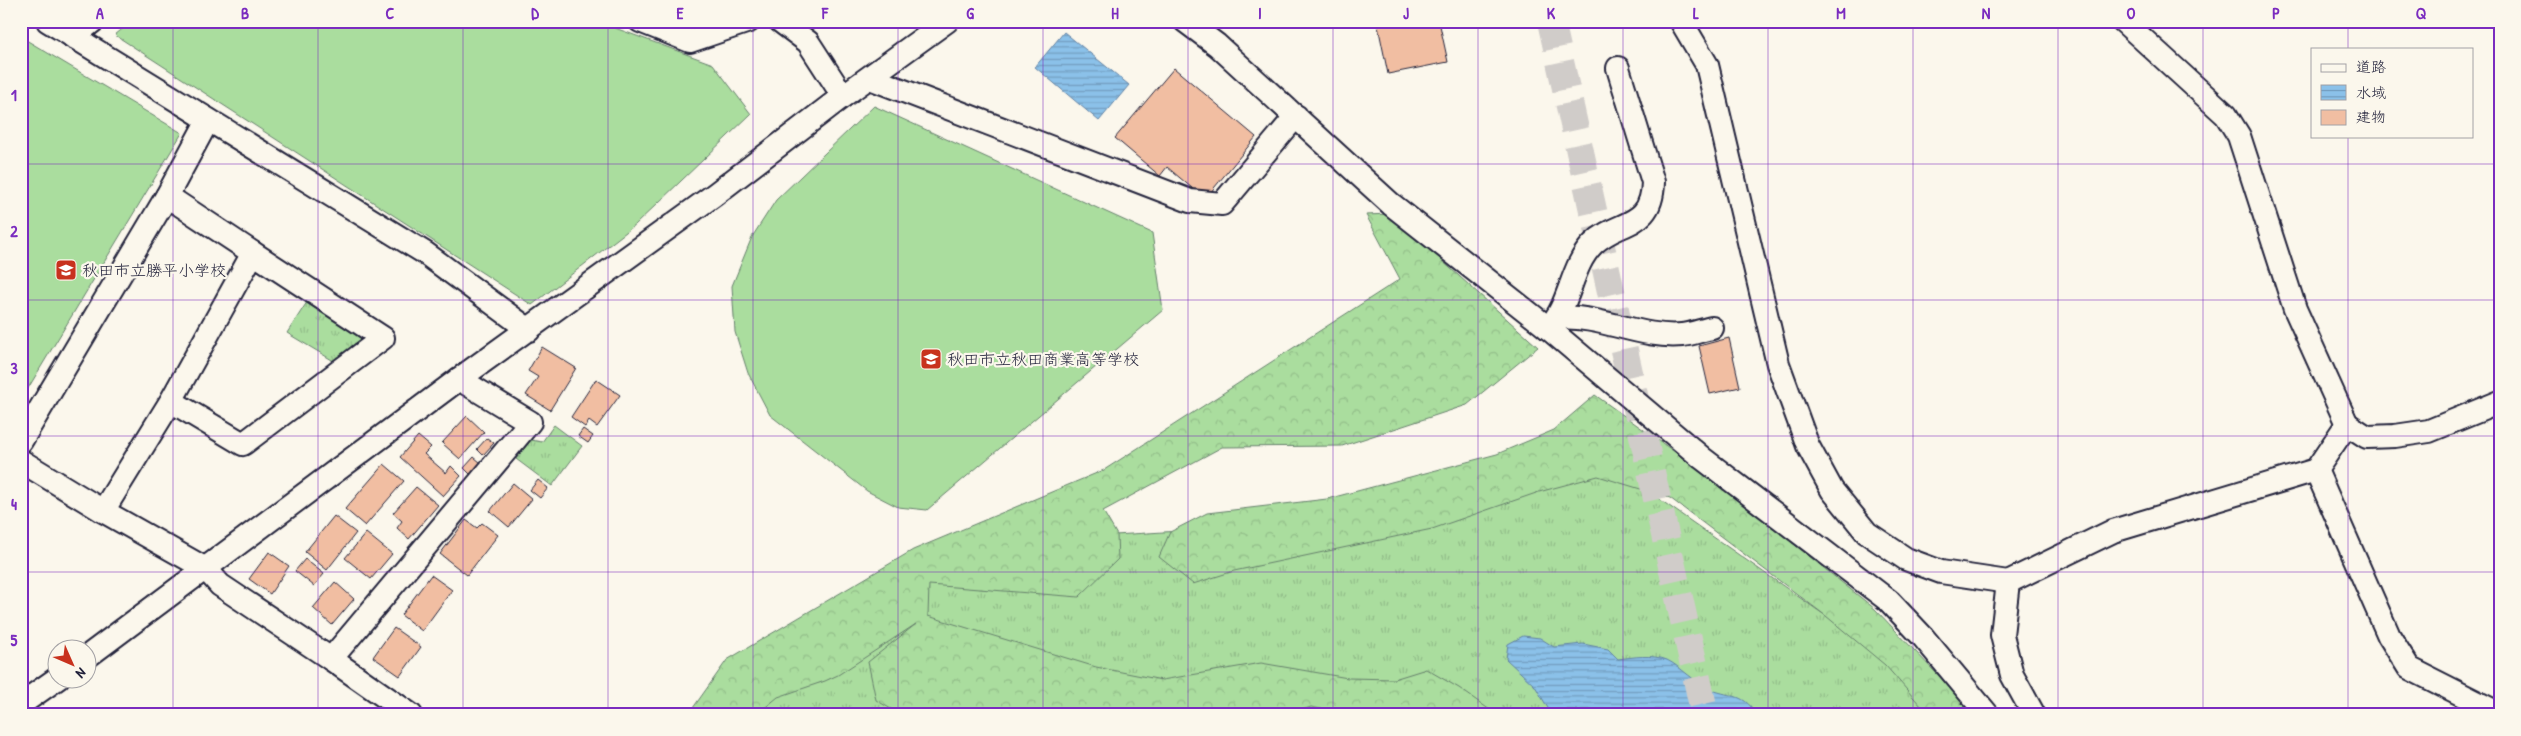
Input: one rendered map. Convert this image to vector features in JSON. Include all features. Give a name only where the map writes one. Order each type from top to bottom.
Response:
[{"type":"street","points":[[48,21],[425,253],[529,330]]},
{"type":"street","points":[[73,37],[92,21]]},
{"type":"street","points":[[640,21],[690,41],[750,21]]},
{"type":"street","points":[[780,21],[808,42],[843,96]]},
{"type":"street","points":[[98,649],[459,379],[714,195],[843,96],[946,21]]},
{"type":"street","points":[[1184,21],[1217,45],[1391,204],[1553,323],[1702,458],[1889,601],[1924,637],[1988,715]]},
{"type":"street","points":[[1209,21],[1217,45]]},
{"type":"street","points":[[1681,21],[1707,65],[1778,364],[1808,446],[1832,490],[1867,533],[1906,559],[1941,572],[2008,582],[2113,531],[2316,470],[2347,424]]},
{"type":"street","points":[[2123,21],[2226,115],[2239,136],[2295,309],[2347,424],[2368,437],[2396,436],[2429,431],[2500,402]]},
{"type":"street","points":[[1553,323],[1582,257],[1594,242],[1640,216],[1653,199],[1653,182],[1618,68]]},
{"type":"street","points":[[870,78],[1190,201],[1222,204],[1296,116]]},
{"type":"street","points":[[21,441],[167,196],[208,120]]},
{"type":"street","points":[[167,196],[383,338],[243,444],[171,401]]},
{"type":"street","points":[[103,511],[171,401],[254,253]]},
{"type":"street","points":[[1553,323],[1576,316],[1656,333],[1681,335],[1712,328]]},
{"type":"street","points":[[331,659],[530,422],[459,379]]},
{"type":"street","points":[[21,461],[103,511],[206,569],[220,585],[411,715]]},
{"type":"street","points":[[2316,470],[2389,636],[2409,668],[2500,714]]},
{"type":"street","points":[[2008,582],[2002,635],[2012,675],[2034,715]]},
{"type":"street","points":[[21,704],[48,685]]},
{"type":"green space","points":[[132,21],[596,21],[713,64],[751,114],[635,225],[532,305],[115,35]]},
{"type":"green space","name":"秋田市立勝平小学校","points":[[21,37],[182,133],[21,400]]},
{"type":"green space","points":[[874,106],[1152,233],[1163,310],[927,510],[898,507],[867,491],[770,415],[748,373],[735,332],[732,286],[752,237],[776,200]]},
{"type":"green space","points":[[1390,214],[1538,347],[1467,405],[1342,446],[1222,447],[1103,511],[1117,535],[1118,559],[1079,597],[929,585],[928,616],[1096,667],[1162,680],[1261,663],[1348,678],[1394,679],[1426,669],[1459,688],[1497,715],[1352,715],[1311,707],[1286,715],[901,715],[876,700],[868,662],[916,624],[838,675],[778,697],[756,715],[688,715],[727,660],[913,550],[1104,470],[1400,279],[1366,215]]},
{"type":"green space","points":[[309,299],[368,337],[337,363],[287,333]]},
{"type":"green space","points":[[1595,395],[1714,480],[1875,609],[1976,715],[1929,715],[1885,665],[1826,616],[1670,498],[1598,476],[1539,492],[1432,529],[1234,571],[1193,584],[1159,557],[1170,532],[1207,513],[1327,499],[1497,454],[1554,430]]},
{"type":"green space","points":[[554,425],[582,446],[552,486],[516,459],[531,440],[542,442]]},
{"type":"green space","points":[[1585,447],[1826,616],[1887,649],[1950,715],[734,715],[731,695],[953,545],[1342,521]]},
{"type":"water","points":[[1064,32],[1129,85],[1099,121],[1035,67]]},
{"type":"water","points":[[1523,636],[1540,638],[1554,647],[1583,644],[1608,649],[1618,659],[1649,657],[1667,660],[1706,687],[1737,697],[1748,703],[1756,715],[1613,715],[1609,712],[1606,715],[1552,715],[1535,686],[1506,659],[1508,644]]},
{"type":"building","points":[[1377,21],[1439,21],[1448,62],[1388,74]]},
{"type":"building","points":[[1174,68],[1256,137],[1205,199],[1167,167],[1160,176],[1115,138]]},
{"type":"building","points":[[1729,338],[1740,387],[1710,394],[1699,346]]},
{"type":"building","points":[[542,347],[576,368],[550,410],[526,395],[538,377],[528,371]]},
{"type":"building","points":[[596,379],[620,395],[597,427],[589,421],[585,427],[571,417]]},
{"type":"building","points":[[467,416],[484,432],[460,459],[442,443]]},
{"type":"building","points":[[583,429],[593,436],[588,443],[578,436]]},
{"type":"building","points":[[418,436],[431,447],[424,454],[446,473],[451,466],[461,476],[443,496],[400,457]]},
{"type":"building","points":[[487,438],[494,443],[483,455],[477,449]]},
{"type":"building","points":[[474,457],[481,463],[470,474],[464,468]]},
{"type":"building","points":[[384,464],[404,481],[365,526],[345,509]]},
{"type":"building","points":[[538,480],[548,488],[540,498],[530,490]]},
{"type":"building","points":[[513,483],[532,499],[509,527],[490,511]]},
{"type":"building","points":[[416,487],[438,505],[409,539],[397,528],[402,521],[393,513]]},
{"type":"building","points":[[334,516],[356,533],[327,570],[305,552]]},
{"type":"building","points":[[466,520],[477,528],[482,523],[498,535],[467,575],[440,554]]},
{"type":"building","points":[[366,533],[392,554],[371,579],[345,558]]},
{"type":"building","points":[[269,552],[289,566],[270,594],[249,579]]},
{"type":"building","points":[[305,559],[324,574],[314,586],[295,571]]},
{"type":"building","points":[[431,575],[452,590],[422,631],[401,615]]},
{"type":"building","points":[[335,582],[354,599],[332,625],[313,608]]},
{"type":"building","points":[[394,628],[421,647],[400,676],[373,657]]},
{"type":"tunnel","points":[[1551,21],[1705,715]]},
{"type":"place","name":"秋田市立勝平小学校","points":[[66,270]]},
{"type":"place","name":"秋田市立秋田商業高等学校","points":[[931,359]]}]
